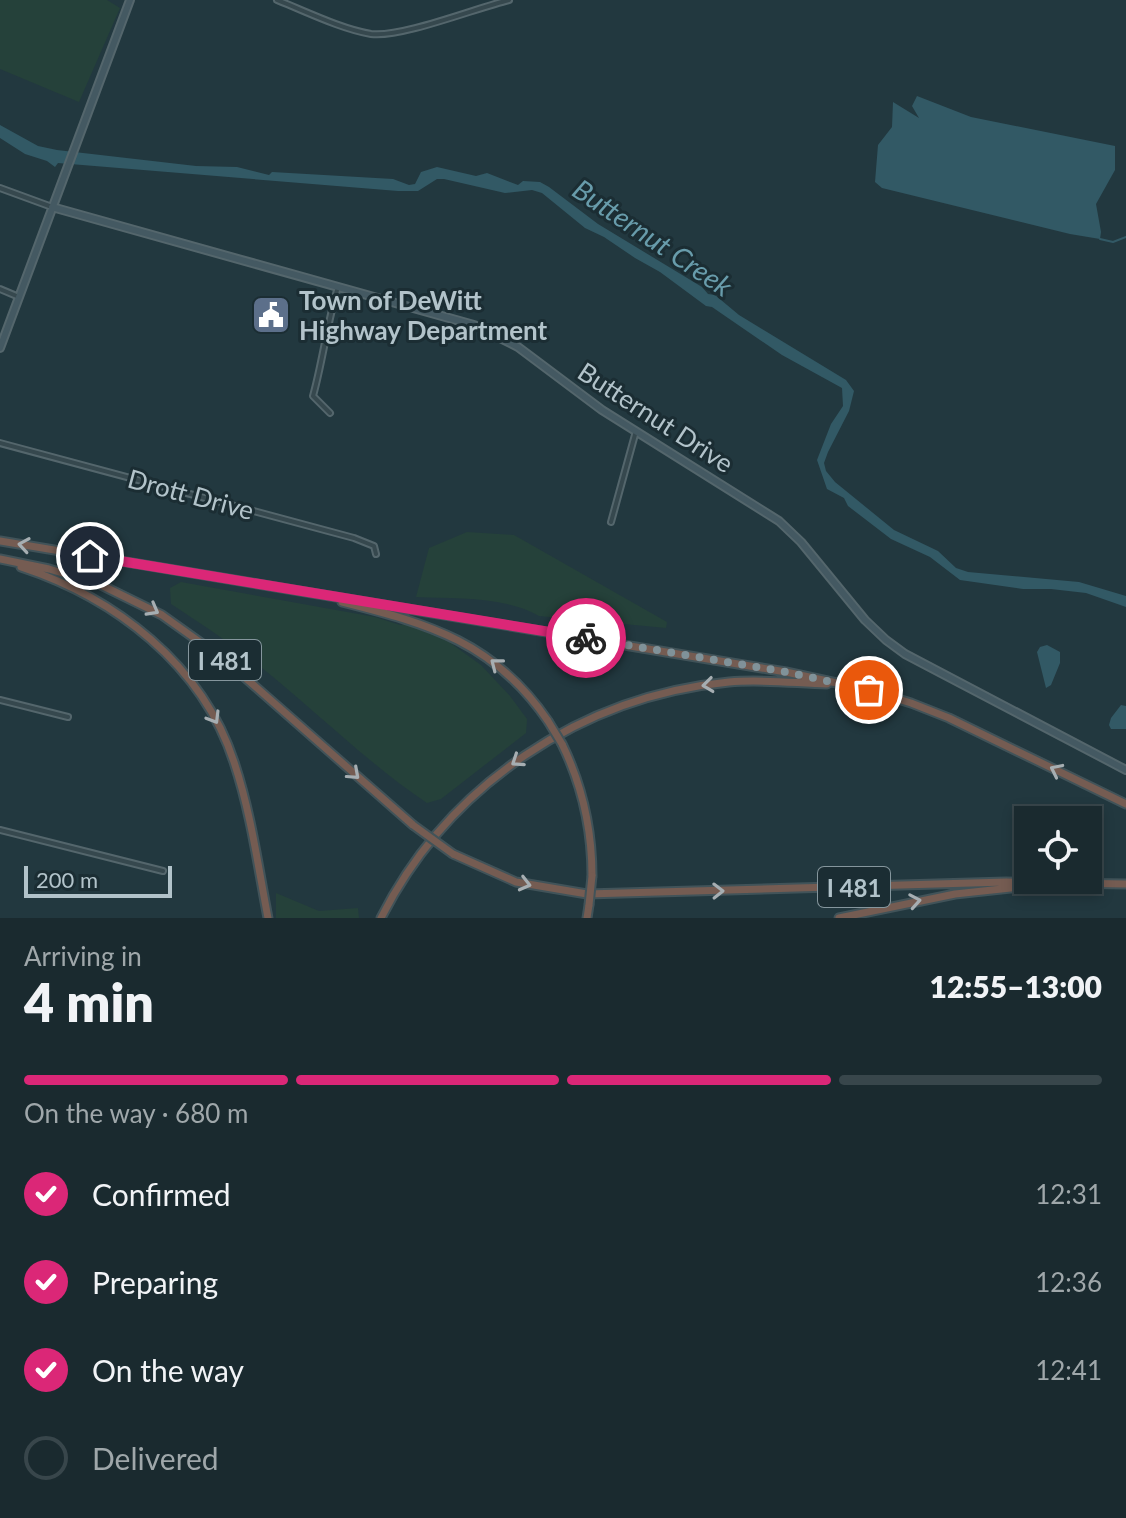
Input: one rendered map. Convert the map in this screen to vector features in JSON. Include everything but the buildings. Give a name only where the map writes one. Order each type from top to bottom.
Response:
[{"type":"highway","points":[[0,541],[692,656],[869,690],[949,718],[1126,804]]},
{"type":"highway","points":[[0,559],[69,585],[106,604],[167,654],[198,692],[221,729],[248,807],[268,918]]},
{"type":"highway","name":"I 481","points":[[0,559],[99,584],[162,615],[225,660],[413,825],[453,854],[516,882],[587,894],[1014,882]]},
{"type":"highway","points":[[303,593],[406,618],[458,638],[510,675],[548,721],[578,779],[591,842],[592,876],[587,918]]},
{"type":"highway","points":[[381,918],[410,869],[464,803],[504,769],[582,722],[636,700],[691,687],[766,681],[841,684]]},
{"type":"highway","name":"I 481","points":[[1102,883],[1126,884]]},
{"type":"highway","points":[[839,918],[955,894],[1014,888]]},
{"type":"street","points":[[0,348],[130,0]]},
{"type":"street","points":[[277,0],[360,31],[378,34],[509,0]]},
{"type":"street","points":[[0,188],[52,207]]},
{"type":"street","name":"Butternut Drive","points":[[52,207],[488,330],[518,347],[602,410],[779,521],[801,542],[865,620],[905,654],[1126,770]]},
{"type":"street","points":[[330,413],[313,396],[328,318],[338,287]]},
{"type":"street","points":[[0,289],[19,297]]},
{"type":"street","points":[[611,522],[636,431]]},
{"type":"street","name":"Drott Drive","points":[[0,443],[354,538],[374,546],[376,554]]},
{"type":"street","points":[[0,700],[68,717]]},
{"type":"street","points":[[0,830],[163,871]]},
{"type":"green space","points":[[0,0],[107,0],[120,8],[79,102],[0,69]]},
{"type":"green space","points":[[467,532],[514,535],[667,622],[666,628],[539,616],[495,602],[416,597],[429,548]]},
{"type":"green space","points":[[181,582],[407,624],[449,642],[481,665],[510,696],[527,719],[526,733],[441,799],[427,803],[257,664],[171,604],[170,588]]},
{"type":"green space","points":[[276,893],[319,911],[358,908],[359,918],[276,918]]},
{"type":"water","points":[[917,96],[971,117],[1115,146],[1115,170],[1096,204],[1100,239],[882,188],[875,182],[878,145],[892,127],[893,102],[919,118],[912,106]]},
{"type":"water","points":[[0,125],[38,146],[57,150],[196,166],[237,167],[269,175],[272,172],[393,179],[409,185],[415,184],[421,172],[437,167],[476,176],[487,173],[518,185],[523,181],[540,182],[598,224],[846,380],[854,391],[849,411],[824,463],[826,471],[835,482],[894,530],[938,551],[956,568],[968,572],[1079,582],[1126,596],[1126,607],[1086,593],[1023,589],[960,580],[930,557],[891,539],[848,506],[844,498],[827,489],[817,460],[831,424],[843,406],[842,388],[782,355],[660,272],[585,228],[542,193],[532,190],[505,193],[444,179],[437,179],[418,191],[398,191],[58,163],[55,167],[25,154],[0,138]]},
{"type":"water","points":[[1047,645],[1060,652],[1060,663],[1051,685],[1046,688],[1037,652]]},
{"type":"water","points":[[1121,705],[1126,706],[1126,729],[1111,729],[1111,718]]},
{"type":"waterway","points":[[1100,239],[1113,242],[1126,237]]},
{"type":"way so far","points":[[586,638],[786,672],[869,690]]},
{"type":"place","name":"Town of DeWitt Highway Department","points":[[271,315]]},
{"type":"route","points":[[90,556],[586,638]]},
{"type":"water label","name":"Butternut Creek","points":[[653,237]]}]
